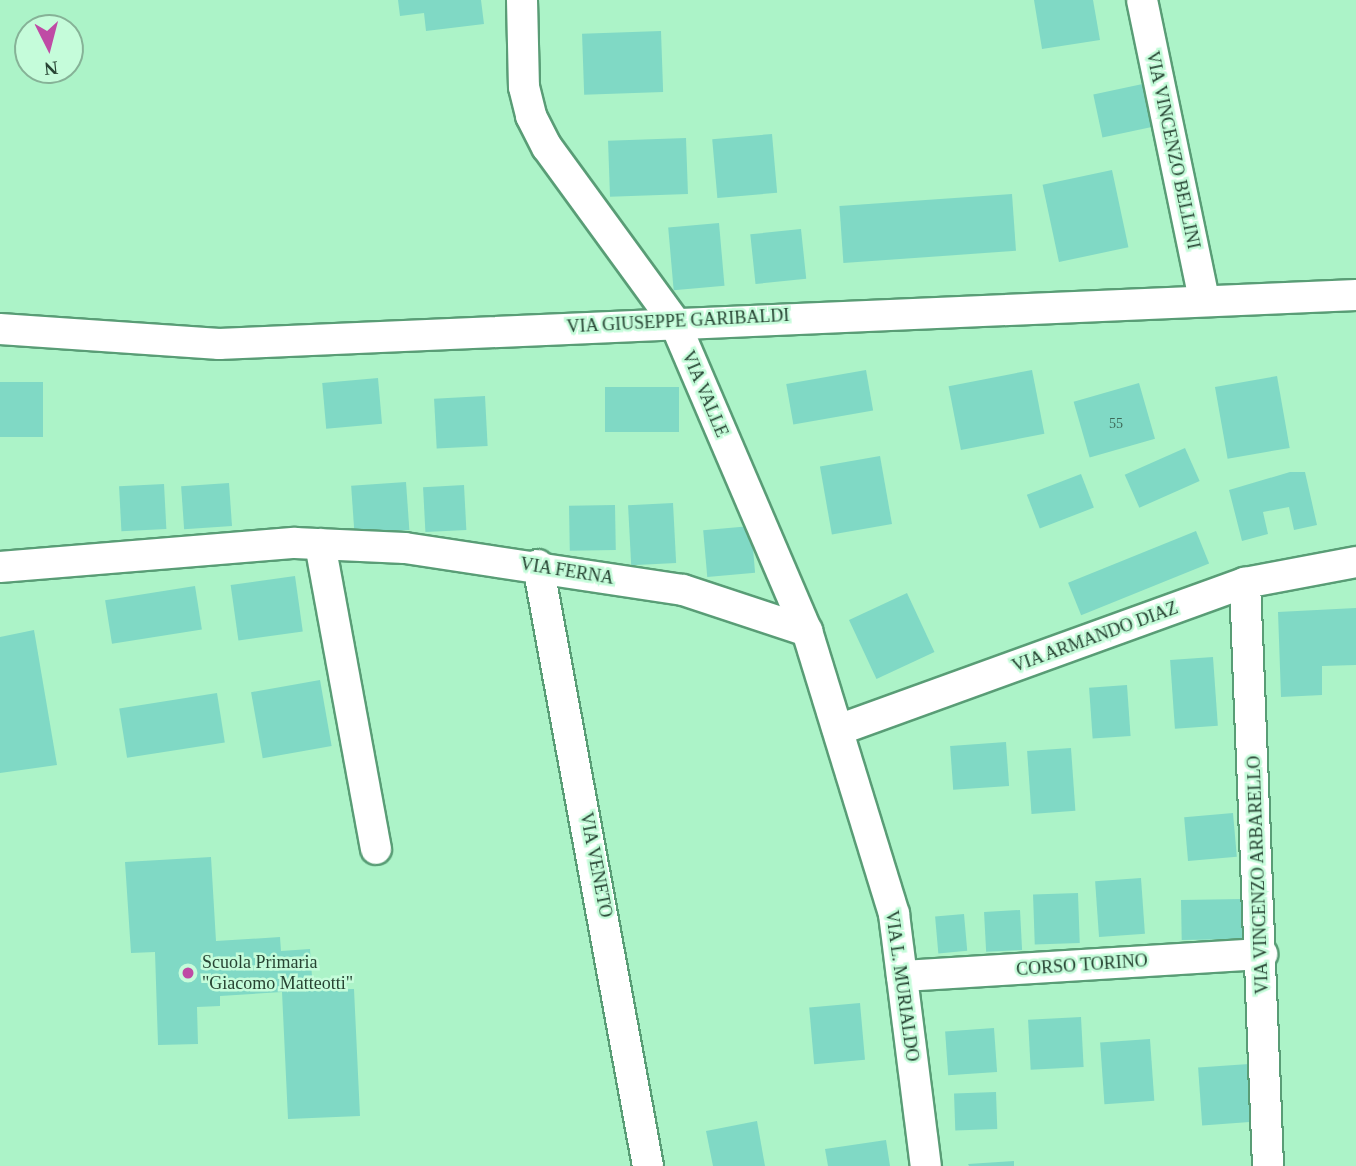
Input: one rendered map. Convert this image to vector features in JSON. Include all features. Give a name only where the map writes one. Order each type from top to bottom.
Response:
[{"type":"street","name":"VIA VALLE","points":[[522,0],[524,87],[531,116],[547,147],[674,321],[807,631],[838,730]]},
{"type":"street","name":"VIA VINCENZO BELLINI","points":[[1142,0],[1204,300]]},
{"type":"street","name":"VIA GIUSEPPE GARIBALDI","points":[[0,329],[219,344],[674,321],[1356,295]]},
{"type":"street","name":"VIA FERNA","points":[[0,567],[320,544],[538,565],[683,590],[807,631]]},
{"type":"street","points":[[320,544],[376,849]]},
{"type":"street","name":"VIA ARMANDO DIAZ","points":[[838,730],[1245,583],[1356,562]]},
{"type":"street","name":"VIA VENETO","points":[[538,565],[648,1166]]},
{"type":"street","name":"VIA VINCENZO ARBARELLO","points":[[1245,583],[1262,954],[1268,1166]]},
{"type":"street","name":"VIA L. MURIALDO","points":[[838,730],[894,914],[926,1166]]},
{"type":"street","name":"CORSO TORINO","points":[[902,976],[1262,954]]},
{"type":"building","points":[[398,0],[481,0],[484,24],[426,31],[424,13],[400,16]]},
{"type":"building","points":[[1034,0],[1093,0],[1100,40],[1042,49]]},
{"type":"building","points":[[661,31],[663,92],[584,95],[582,34]]},
{"type":"building","points":[[1152,82],[1161,125],[1102,138],[1093,94]]},
{"type":"building","points":[[772,134],[777,193],[717,198],[712,139]]},
{"type":"building","points":[[686,138],[688,194],[610,197],[608,141]]},
{"type":"building","points":[[1112,170],[1128,247],[1059,262],[1043,185]]},
{"type":"building","points":[[1012,194],[1016,251],[843,263],[839,206]]},
{"type":"building","points":[[719,223],[724,286],[674,290],[668,227]]},
{"type":"building","points":[[801,229],[806,279],[756,284],[750,234]]},
{"type":"building","points":[[866,370],[873,410],[793,424],[786,384]]},
{"type":"building","points":[[1032,370],[1044,434],[961,450],[949,386]]},
{"type":"building","points":[[1277,376],[1290,448],[1228,459],[1215,387]]},
{"type":"building","points":[[378,378],[382,424],[326,429],[322,383]]},
{"type":"building","points":[[0,382],[43,382],[43,437],[0,437]]},
{"type":"building","points":[[1139,383],[1155,439],[1090,457],[1074,402]]},
{"type":"building","points":[[605,387],[679,387],[679,432],[605,432]]},
{"type":"building","points":[[485,396],[488,446],[437,449],[434,399]]},
{"type":"building","points":[[1185,448],[1200,481],[1139,508],[1125,475]]},
{"type":"building","points":[[880,456],[892,524],[832,535],[820,467]]},
{"type":"building","points":[[1290,472],[1305,472],[1317,525],[1294,530],[1289,507],[1263,512],[1268,534],[1242,541],[1229,490]]},
{"type":"building","points":[[1081,474],[1094,508],[1040,528],[1027,495]]},
{"type":"building","points":[[406,482],[409,530],[354,534],[351,486]]},
{"type":"building","points":[[229,483],[232,526],[184,529],[181,486]]},
{"type":"building","points":[[164,484],[166,529],[121,531],[119,486]]},
{"type":"building","points":[[464,485],[466,530],[425,532],[423,487]]},
{"type":"building","points":[[673,503],[676,563],[631,565],[628,505]]},
{"type":"building","points":[[615,505],[616,550],[570,551],[569,506]]},
{"type":"building","points":[[751,526],[755,573],[707,577],[703,530]]},
{"type":"building","points":[[1196,531],[1209,563],[1081,615],[1068,583]]},
{"type":"building","points":[[295,576],[303,631],[238,641],[231,585]]},
{"type":"building","points":[[195,586],[202,629],[112,644],[105,600]]},
{"type":"building","points":[[907,593],[934,652],[876,679],[849,620]]},
{"type":"building","points":[[1356,608],[1356,665],[1322,666],[1322,695],[1281,697],[1278,612]]},
{"type":"building","points":[[34,630],[57,765],[0,773],[0,637]]},
{"type":"building","points":[[1213,657],[1218,726],[1175,729],[1170,660]]},
{"type":"building","points":[[320,680],[332,746],[263,758],[251,692]]},
{"type":"building","points":[[1127,685],[1131,736],[1093,739],[1089,688]]},
{"type":"building","points":[[217,693],[225,742],[127,758],[119,708]]},
{"type":"building","points":[[1006,742],[1009,786],[953,790],[950,746]]},
{"type":"building","points":[[1071,748],[1075,811],[1032,814],[1027,751]]},
{"type":"building","points":[[1233,813],[1237,857],[1188,861],[1184,817]]},
{"type":"building","points":[[211,857],[216,941],[280,937],[281,951],[310,949],[313,990],[354,989],[360,1116],[288,1119],[282,992],[220,996],[220,1006],[197,1007],[198,1044],[158,1045],[155,952],[131,953],[125,862]]},
{"type":"building","points":[[1141,878],[1145,934],[1099,937],[1095,881]]},
{"type":"building","points":[[1078,893],[1080,943],[1035,945],[1033,895]]},
{"type":"building","points":[[1243,899],[1244,939],[1182,940],[1181,900]]},
{"type":"building","points":[[1020,910],[1022,950],[986,952],[984,912]]},
{"type":"building","points":[[964,914],[967,951],[938,953],[935,917]]},
{"type":"building","points":[[860,1003],[865,1060],[814,1064],[809,1007]]},
{"type":"building","points":[[1081,1017],[1084,1067],[1031,1070],[1028,1020]]},
{"type":"building","points":[[994,1028],[997,1072],[948,1075],[945,1031]]},
{"type":"building","points":[[1150,1039],[1154,1101],[1104,1104],[1100,1042]]},
{"type":"building","points":[[1249,1064],[1253,1122],[1202,1125],[1198,1068]]},
{"type":"building","points":[[996,1092],[997,1129],[955,1130],[954,1093]]},
{"type":"building","points":[[757,1121],[765,1166],[713,1166],[706,1131]]},
{"type":"building","points":[[886,1140],[890,1166],[828,1166],[825,1149]]},
{"type":"building","points":[[1014,1161],[1014,1166],[968,1164]]},
{"type":"place","name":"Scuola Primaria \"Giacomo Matteotti\"","points":[[188,973]]}]
